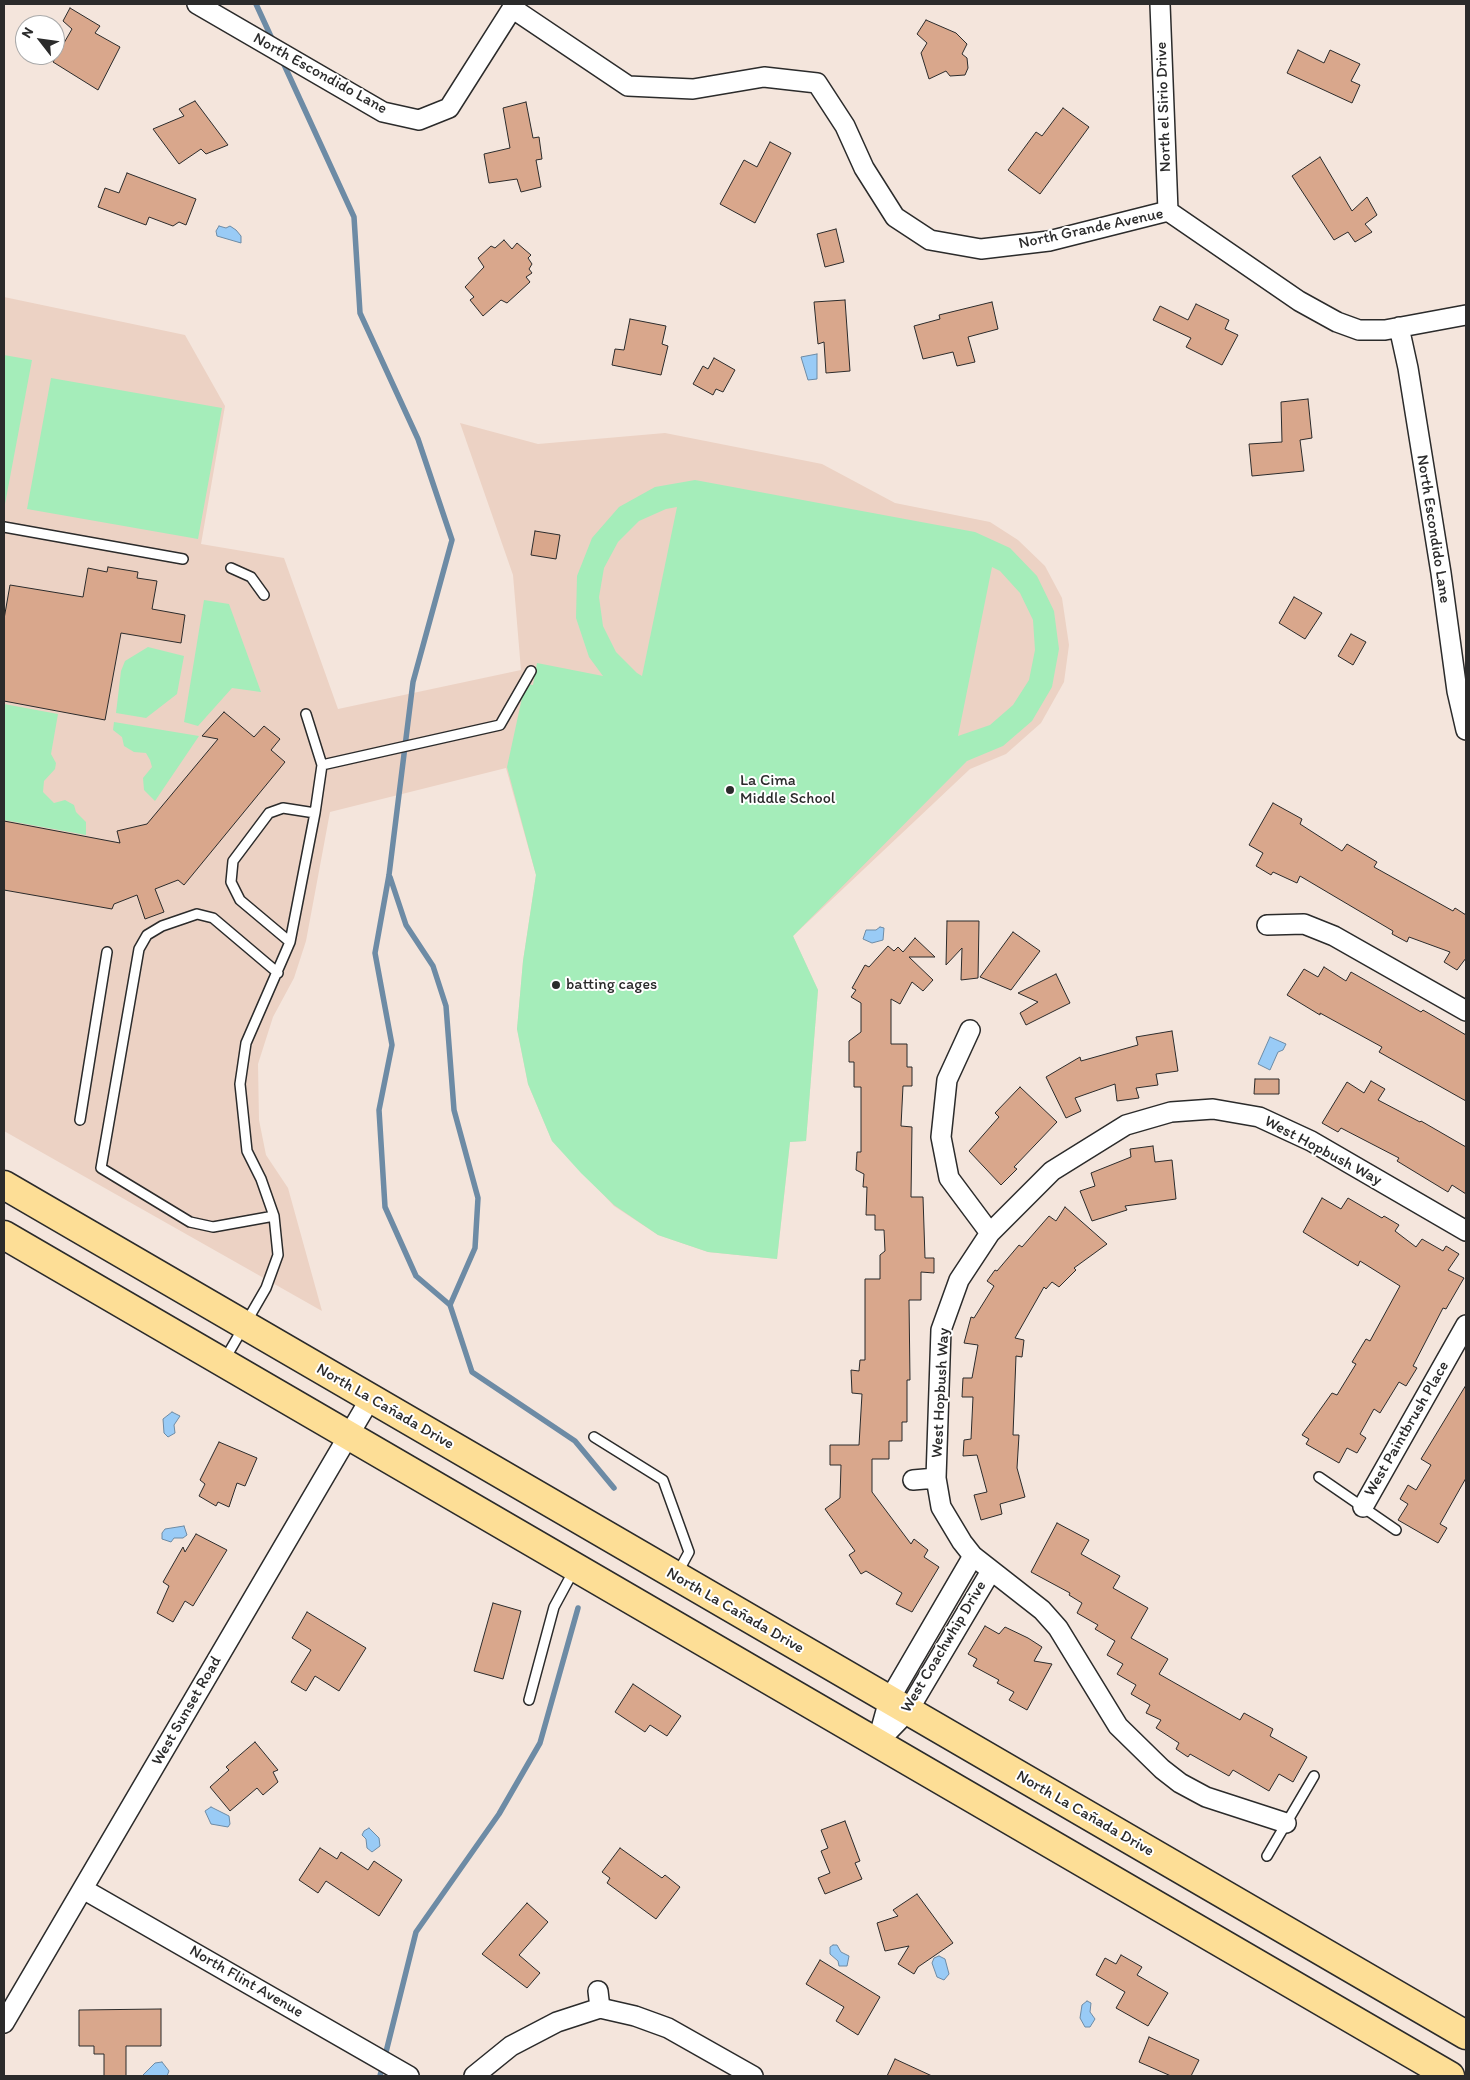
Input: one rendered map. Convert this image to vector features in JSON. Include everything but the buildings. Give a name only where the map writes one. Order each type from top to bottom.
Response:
[{"type":"main road","name":"North La Cañada Drive","points":[[4,1185],[1466,2035]]},
{"type":"main road","points":[[4,1235],[1450,2076]]},
{"type":"street","name":"North Escondido Lane","points":[[197,4],[383,112],[419,120],[449,108],[514,6]]},
{"type":"street","name":"North el Sirio Drive","points":[[1160,4],[1168,211]]},
{"type":"street","name":"North Grande Avenue","points":[[514,6],[628,86],[693,89],[764,77],[816,83],[844,126],[864,168],[895,217],[930,240],[981,249],[1049,241],[1168,211],[1299,301],[1326,317],[1359,330],[1392,329],[1466,314]]},
{"type":"street","name":"North Escondido Lane","points":[[1392,329],[1408,368],[1432,515],[1457,691],[1466,730]]},
{"type":"street","points":[[1267,926],[1304,924],[1334,936],[1466,1010]]},
{"type":"street","points":[[970,1030],[948,1080],[941,1137],[949,1178],[990,1233]]},
{"type":"street","name":"West Hopbush Way","points":[[1286,1823],[1206,1797],[1180,1783],[1162,1769],[1118,1726],[1090,1684],[1058,1628],[1042,1610],[973,1556],[941,1507],[936,1478],[941,1330],[959,1280],[990,1233],[1052,1171],[1126,1125],[1171,1112],[1214,1109],[1259,1116],[1304,1138],[1466,1231]]},
{"type":"street","name":"West Paintbrush Place","points":[[1363,1507],[1466,1325]]},
{"type":"street","name":"West Sunset Road","points":[[4,2023],[370,1399]]},
{"type":"street","points":[[912,1480],[936,1478]]},
{"type":"street","name":"West Coachwhip Drive","points":[[877,1743],[898,1706],[973,1556]]},
{"type":"street","name":"West Coachwhip Drive","points":[[898,1706],[991,1571]]},
{"type":"street","name":"North Flint Avenue","points":[[83,1889],[409,2076]]},
{"type":"street","points":[[474,2076],[511,2046],[599,2000],[634,2016],[668,2028],[753,2076]]},
{"type":"lane","points":[[4,527],[183,559]]},
{"type":"lane","points":[[231,568],[251,577],[264,595]]},
{"type":"lane","points":[[322,765],[500,725],[531,671]]},
{"type":"lane","points":[[224,1362],[266,1288],[278,1256],[274,1216],[246,1151],[240,1084],[246,1043],[290,942],[315,813],[322,765],[306,714]]},
{"type":"lane","points":[[290,942],[240,900],[231,882],[234,860],[269,813],[283,808],[315,813]]},
{"type":"lane","points":[[274,1216],[213,1227],[190,1222],[101,1168],[139,949],[147,935],[162,926],[197,914],[213,918],[278,973]]},
{"type":"lane","points":[[80,1120],[107,952]]},
{"type":"lane","points":[[594,1437],[663,1480],[689,1552],[675,1576]]},
{"type":"lane","points":[[1319,1477],[1396,1530]]},
{"type":"lane","points":[[529,1700],[554,1607],[575,1567]]},
{"type":"lane","points":[[1267,1856],[1314,1776]]},
{"type":"shaded area","name":"La Cima Middle School","points":[[4,297],[185,335],[225,406],[201,544],[284,558],[338,709],[521,670],[513,575],[460,423],[538,444],[665,433],[822,464],[895,503],[990,522],[1018,540],[1045,566],[1062,598],[1069,645],[1064,682],[1041,723],[1006,754],[970,769],[793,936],[818,990],[806,1141],[790,1142],[777,1259],[708,1252],[658,1235],[614,1206],[552,1141],[528,1084],[517,1029],[523,961],[536,875],[506,768],[330,812],[306,941],[294,978],[273,1017],[258,1064],[259,1120],[266,1155],[288,1188],[322,1311],[4,1131]]},
{"type":"green space","points":[[4,355],[32,360],[5,504],[4,503]]},
{"type":"green space","points":[[51,378],[222,408],[198,539],[27,509]]},
{"type":"green space","points":[[695,480],[975,532],[1010,548],[1037,576],[1054,611],[1059,649],[1052,687],[1032,721],[1003,746],[967,761],[793,936],[818,990],[806,1141],[790,1142],[777,1259],[708,1252],[658,1235],[614,1205],[552,1141],[528,1084],[517,1029],[523,961],[536,875],[507,767],[525,684],[533,685],[537,663],[603,676],[589,657],[576,618],[577,576],[592,538],[619,507],[655,487]],"holes":[[[677,507],[642,676],[616,652],[603,626],[599,597],[604,568],[618,542],[639,521],[666,509]],[[992,567],[1000,571],[1020,593],[1033,620],[1035,650],[1029,680],[1013,705],[990,725],[958,736]]]},
{"type":"green space","points":[[204,600],[229,604],[261,692],[232,688],[198,726],[184,722]]},
{"type":"green space","points":[[148,647],[184,656],[177,694],[146,718],[116,713],[121,671],[125,661]]},
{"type":"green space","points":[[4,704],[58,714],[51,754],[56,763],[55,769],[44,781],[43,792],[54,803],[65,800],[74,805],[76,812],[86,822],[86,835],[4,820]]},
{"type":"green space","points":[[114,722],[199,736],[155,801],[144,790],[143,778],[152,767],[150,760],[146,753],[134,752],[124,746],[122,737],[113,730]]},
{"type":"water","points":[[219,226],[226,228],[230,226],[236,230],[241,236],[241,243],[217,236],[216,231]]},
{"type":"water","points":[[817,354],[817,379],[808,380],[801,357]]},
{"type":"water","points":[[880,927],[884,928],[883,940],[872,943],[863,939],[866,930],[876,930]]},
{"type":"water","points":[[1270,1037],[1286,1044],[1283,1050],[1278,1052],[1270,1070],[1258,1064]]},
{"type":"water","points":[[172,1412],[180,1416],[174,1425],[175,1433],[168,1437],[164,1433],[163,1419]]},
{"type":"water","points":[[184,1526],[187,1535],[183,1538],[174,1538],[171,1542],[162,1539],[162,1533],[165,1529]]},
{"type":"water","points":[[211,1807],[229,1816],[230,1824],[228,1827],[211,1824],[205,1811]]},
{"type":"water","points":[[369,1828],[379,1838],[380,1846],[372,1852],[367,1848],[366,1839],[362,1835]]},
{"type":"water","points":[[837,1945],[841,1952],[849,1956],[847,1966],[839,1966],[838,1961],[830,1954],[830,1947]]},
{"type":"water","points":[[939,1956],[945,1959],[949,1974],[944,1980],[937,1977],[932,1963],[934,1958]]},
{"type":"water","points":[[1087,2001],[1091,2003],[1090,2012],[1095,2019],[1090,2027],[1085,2027],[1080,2018],[1082,2005]]},
{"type":"water","points":[[162,2062],[169,2071],[167,2076],[142,2076],[155,2063]]},
{"type":"waterway","points":[[256,4],[273,41]]},
{"type":"waterway","points":[[281,58],[354,217],[360,313],[418,439],[452,540],[413,682],[389,875],[375,953],[392,1045],[379,1110],[385,1207],[416,1276],[450,1305],[472,1372],[575,1441],[614,1488]]},
{"type":"waterway","points":[[390,877],[406,925],[433,966],[446,1006],[454,1110],[478,1198],[475,1248],[450,1305]]},
{"type":"waterway","points":[[380,2076],[416,1932],[499,1814],[540,1743],[578,1608]]},
{"type":"place","name":"La Cima Middle School","points":[[730,790]]},
{"type":"place","name":"batting cages","points":[[556,985]]}]
